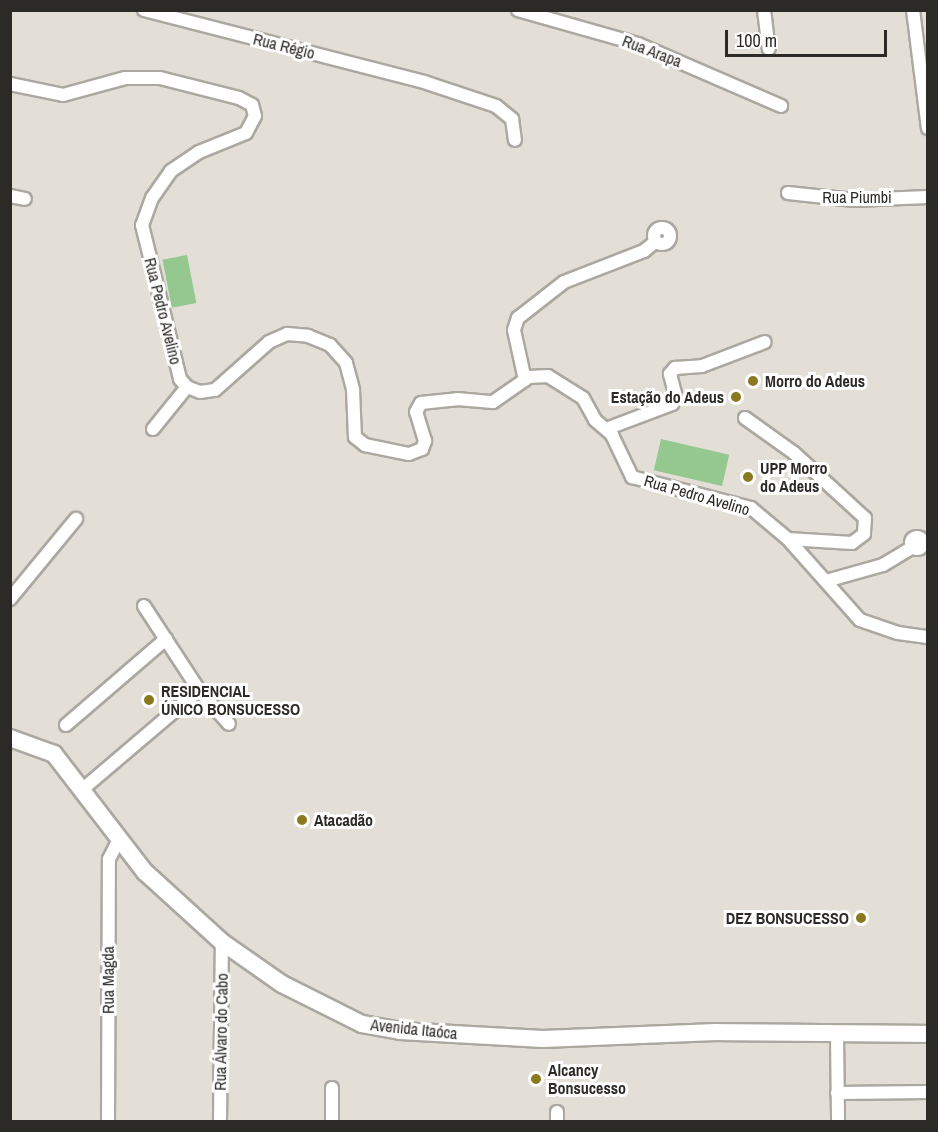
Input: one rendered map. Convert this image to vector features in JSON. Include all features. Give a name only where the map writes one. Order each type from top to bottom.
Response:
[{"type":"main road","name":"Avenida Itaóca","points":[[10,738],[54,754],[84,788],[117,841],[166,893],[222,942],[282,984],[362,1024],[400,1031],[543,1039],[716,1032],[837,1035],[927,1034]]},
{"type":"street","name":"Rua Régio","points":[[144,10],[424,82],[496,106],[512,119],[515,140]]},
{"type":"street","name":"Rua Arapa","points":[[518,10],[638,44],[781,106]]},
{"type":"street","points":[[764,10],[769,49]]},
{"type":"street","points":[[913,10],[927,128]]},
{"type":"street","name":"Rua Pedro Avelino","points":[[10,84],[63,95],[125,78],[160,78],[239,98],[252,105],[255,116],[246,133],[199,152],[171,171],[152,198],[142,225],[180,380],[187,387]]},
{"type":"street","name":"Rua Piumbi","points":[[788,192],[854,200],[927,197]]},
{"type":"street","points":[[10,196],[25,199]]},
{"type":"street","points":[[153,429],[187,387],[206,393],[215,390],[269,342],[287,334],[308,336],[330,345],[346,363],[353,390],[355,437],[366,445],[409,454],[422,449],[425,441],[416,412],[421,403],[457,399],[493,402],[525,380],[514,330],[518,318],[564,282],[644,251],[656,242]]},
{"type":"street","points":[[606,429],[672,404],[673,369],[702,366],[765,342]]},
{"type":"street","name":"Rua Pedro Avelino","points":[[525,380],[540,375],[561,382],[583,398],[595,420],[606,429],[632,477],[751,508],[788,539],[863,622],[927,636]]},
{"type":"street","points":[[745,418],[801,459],[857,510],[867,525],[861,538],[852,543],[788,539]]},
{"type":"street","points":[[10,599],[76,519]]},
{"type":"street","points":[[826,581],[883,565],[913,547]]},
{"type":"street","points":[[144,606],[199,690],[229,724]]},
{"type":"street","points":[[66,725],[166,639]]},
{"type":"street","points":[[84,788],[199,690]]},
{"type":"street","name":"Rua Magda","points":[[108,1122],[109,859],[117,841]]},
{"type":"street","name":"Rua Álvaro do Cabo","points":[[220,1122],[222,942]]},
{"type":"street","points":[[837,1035],[838,1122]]},
{"type":"street","points":[[332,1088],[332,1122]]},
{"type":"street","points":[[837,1093],[927,1092]]},
{"type":"green space","points":[[187,255],[196,303],[172,308],[162,260]]},
{"type":"green space","points":[[661,439],[729,455],[722,486],[654,470]]},
{"type":"place","name":"Morro do Adeus","points":[[753,381]]},
{"type":"place","name":"Estação do Adeus","points":[[736,397]]},
{"type":"place","name":"UPP Morro do Adeus","points":[[748,477]]},
{"type":"place","name":"RESIDENCIAL ÚNICO BONSUCESSO","points":[[149,700]]},
{"type":"place","name":"Atacadão","points":[[302,820]]},
{"type":"place","name":"DEZ BONSUCESSO","points":[[861,918]]},
{"type":"place","name":"Alcancy Bonsucesso","points":[[536,1079]]}]
